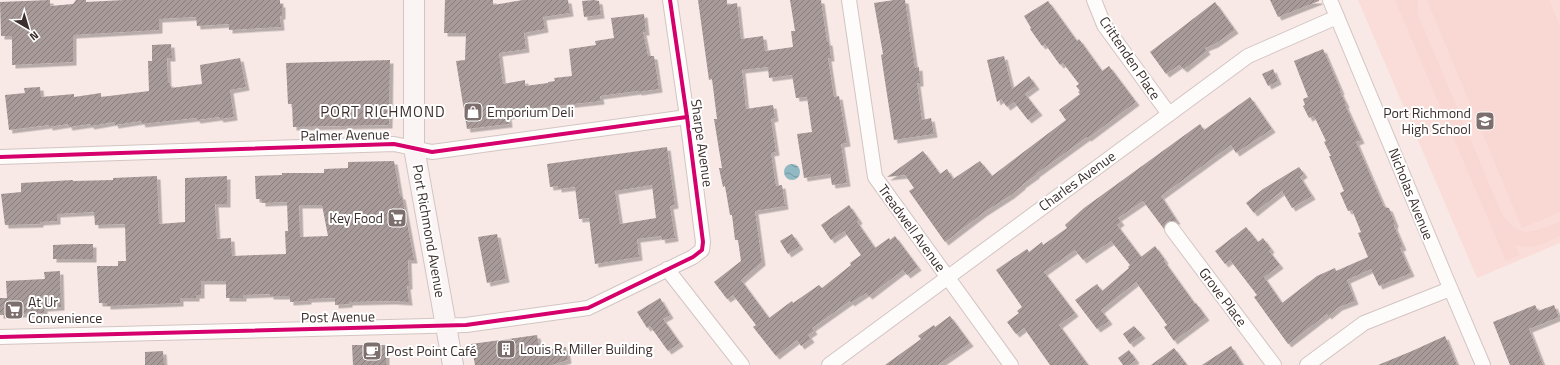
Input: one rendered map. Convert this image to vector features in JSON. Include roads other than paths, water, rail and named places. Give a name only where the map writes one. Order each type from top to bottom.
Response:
[{"type":"street","name":"Port Richmond Avenue","points":[[414,0],[414,148],[454,365]]},
{"type":"street","name":"Sharpe Avenue","points":[[667,269],[693,257],[702,250],[703,242],[670,0]]},
{"type":"street","name":"Treadwell Avenue","points":[[849,0],[875,177],[1012,365]]},
{"type":"street","name":"Crittenden Place","points":[[1094,0],[1104,24],[1169,114]]},
{"type":"street","name":"Nicholas Avenue","points":[[1330,0],[1483,365]]},
{"type":"street","name":"Charles Avenue","points":[[829,365],[1248,56],[1337,17]]},
{"type":"street","name":"Palmer Avenue","points":[[0,157],[394,144],[432,152],[687,117]]},
{"type":"street","name":"Grove Place","points":[[1172,229],[1274,365]]},
{"type":"street","points":[[667,269],[742,365]]},
{"type":"street","name":"Post Avenue","points":[[0,337],[466,325],[588,308],[667,269]]},
{"type":"street","points":[[1307,365],[1364,322],[1450,289]]},
{"type":"water","points":[[789,164],[795,164],[800,169],[798,178],[795,180],[789,180],[784,175],[784,169]]},
{"type":"place","name":"Emporium Deli","points":[[473,112]]},
{"type":"place","name":"Port Richmond High School","points":[[1485,121]]},
{"type":"place","name":"Key Food","points":[[397,218]]},
{"type":"place","name":"At Ur Convenience","points":[[14,310]]},
{"type":"place","name":"Louis R. Miller Building","points":[[506,349]]},
{"type":"place","name":"Post Point Café","points":[[372,351]]},
{"type":"district","name":"PORT RICHMOND","points":[[383,112]]}]
